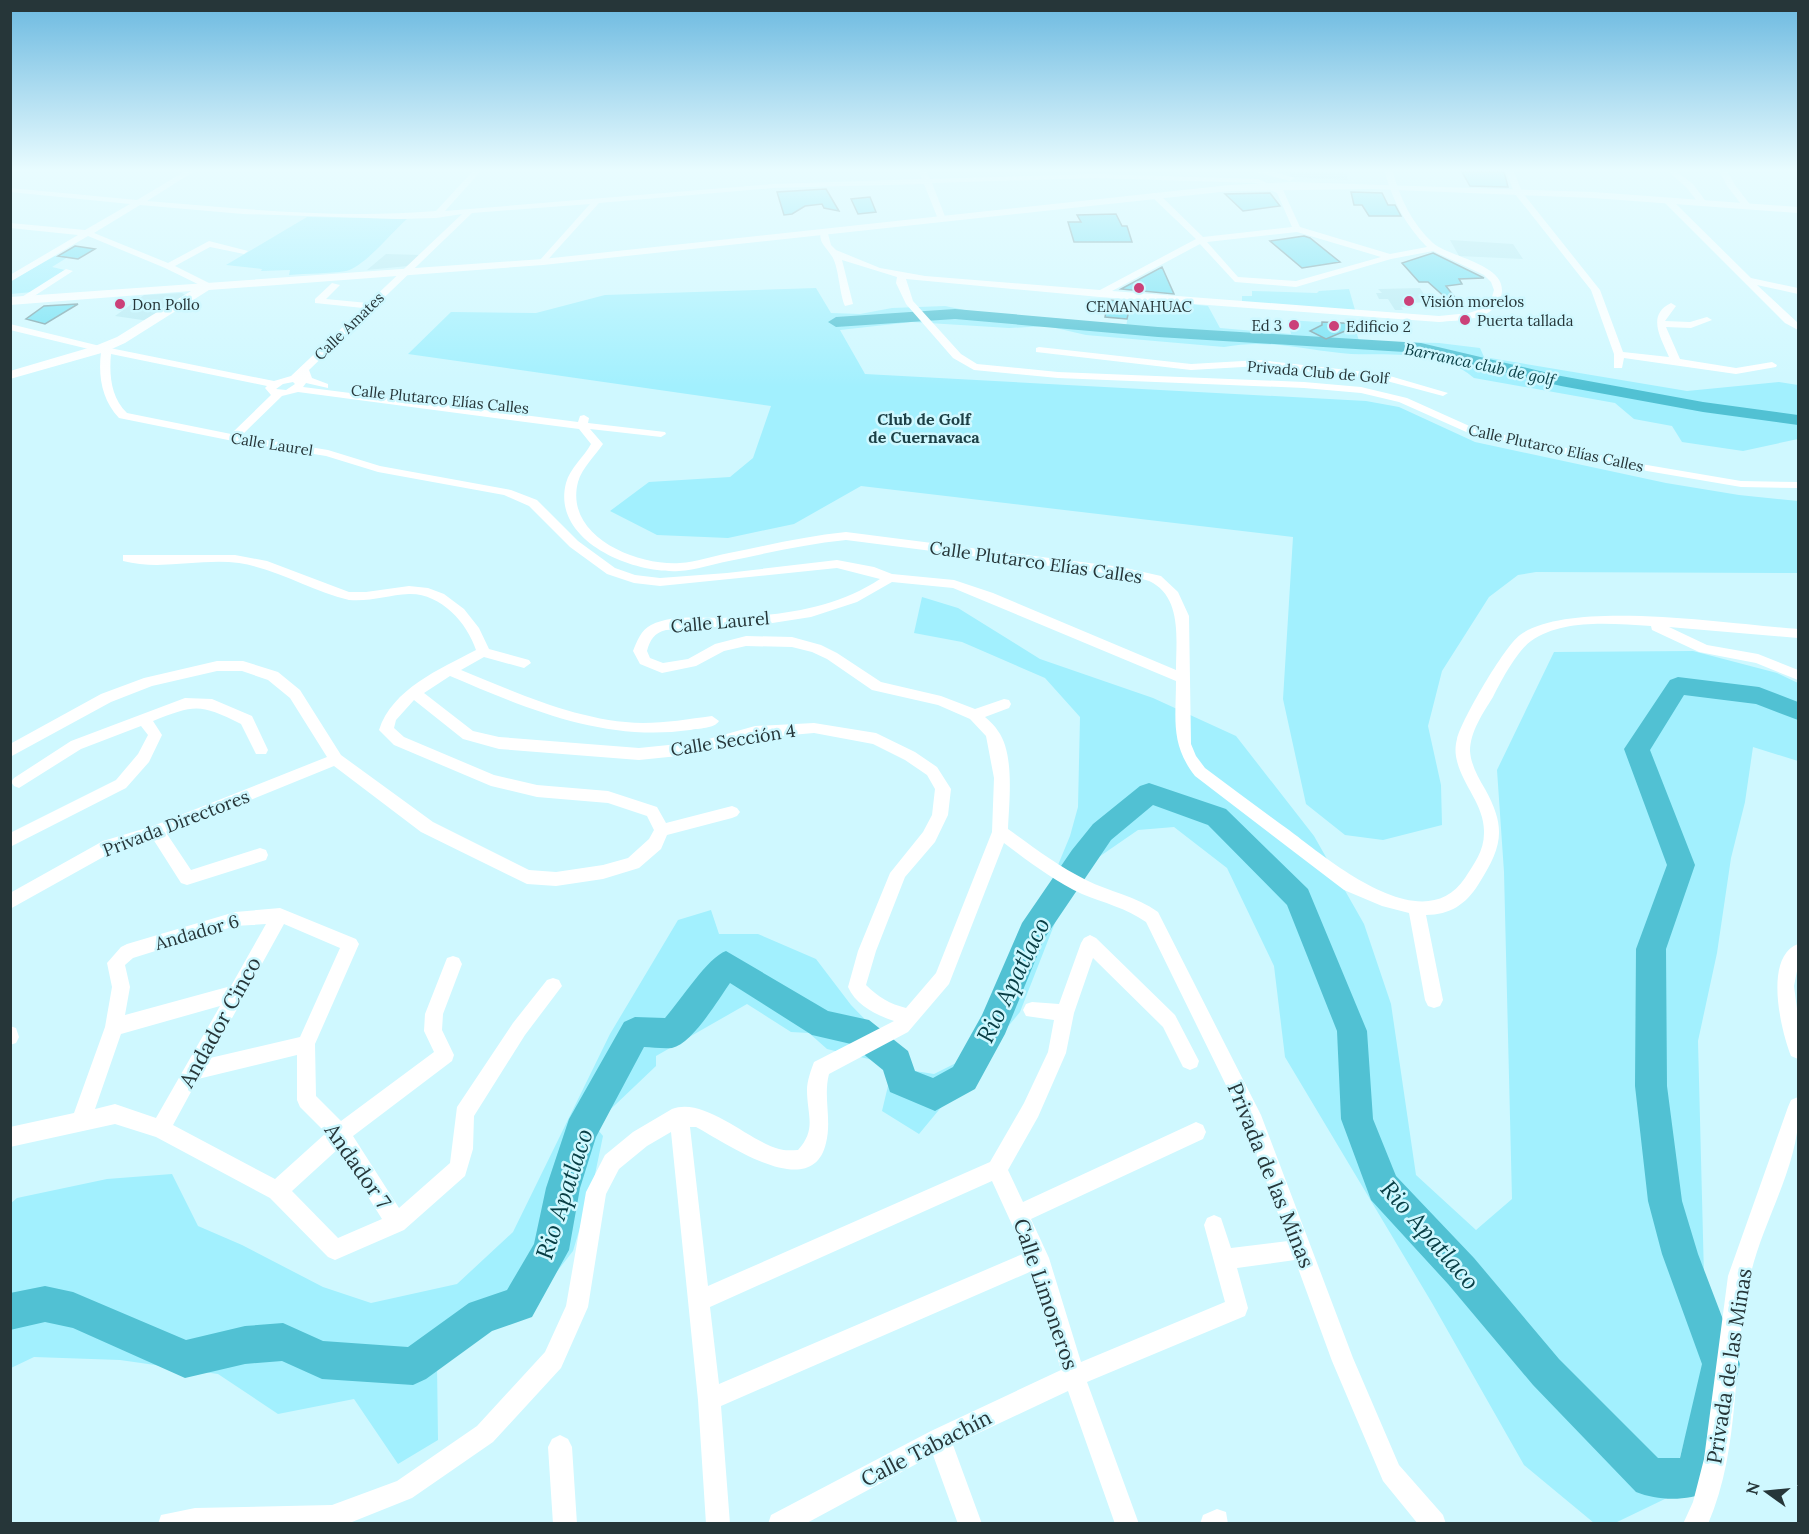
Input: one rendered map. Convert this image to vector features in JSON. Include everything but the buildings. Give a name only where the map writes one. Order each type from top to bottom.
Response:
[{"type":"main road","points":[[16,301],[403,274],[715,244]]},
{"type":"main road","points":[[10,375],[103,350],[140,330],[208,286]]},
{"type":"street","points":[[10,279],[69,244]]},
{"type":"street","points":[[113,244],[168,266],[208,286]]},
{"type":"street","points":[[168,266],[209,244],[244,251]]},
{"type":"street","name":"Calle Amates","points":[[295,384],[304,370],[435,244]]},
{"type":"street","points":[[543,262],[559,244]]},
{"type":"street","points":[[826,244],[836,254],[902,274],[1100,294],[1439,319],[1483,311],[1495,300],[1498,289],[1492,277],[1479,266],[1434,248],[1430,244]]},
{"type":"street","points":[[1100,294],[1194,244]]},
{"type":"street","points":[[1204,244],[1234,279],[1296,284],[1390,257],[1434,248]]},
{"type":"street","points":[[1345,244],[1390,257]]},
{"type":"street","points":[[1559,244],[1595,290],[1619,360],[1676,361],[1698,367],[1732,370],[1759,370],[1772,365]]},
{"type":"street","points":[[1712,244],[1788,321],[1798,327]]},
{"type":"street","points":[[836,254],[848,304]]},
{"type":"street","points":[[16,301],[69,271]]},
{"type":"street","name":"Calle Plutarco Elías Calles","points":[[902,274],[901,283],[909,302],[957,356],[974,367],[1058,375],[1206,383],[1304,385],[1385,394],[1473,432],[1717,480],[1770,486],[1798,485]]},
{"type":"street","points":[[1750,281],[1798,291]]},
{"type":"street","points":[[335,285],[318,301],[369,306]]},
{"type":"street","points":[[1671,306],[1661,318],[1660,324],[1676,361]]},
{"type":"street","points":[[1660,324],[1691,325],[1707,320]]},
{"type":"street","points":[[10,327],[276,389],[295,384]]},
{"type":"street","name":"Calle Laurel","points":[[103,350],[112,407],[123,416],[233,438],[328,453],[378,469],[507,492],[533,503],[574,544],[611,571],[634,579],[660,582],[727,578],[837,564],[873,571],[890,578],[954,584],[988,596],[1184,679]]},
{"type":"street","name":"Privada Club de Golf","points":[[1039,350],[1191,367],[1260,363],[1383,377],[1443,393]]},
{"type":"street","points":[[1191,367],[1206,383]]},
{"type":"street","name":"Calle Plutarco Elías Calles","points":[[304,370],[308,380],[319,385],[547,411],[583,422],[597,444],[582,464],[572,484],[574,517],[590,539],[620,557],[661,567],[680,567],[815,539],[846,536],[1121,571],[1157,579],[1173,595],[1182,616],[1185,744],[1189,758],[1200,772],[1350,885],[1376,898],[1416,907],[1428,909],[1457,899],[1486,860],[1492,828],[1463,760],[1463,741],[1512,653],[1526,637],[1546,626],[1570,621],[1646,622],[1776,634],[1798,633]]},
{"type":"street","name":"Calle Plutarco Elías Calles","points":[[295,384],[662,434]]},
{"type":"street","points":[[233,438],[276,389]]},
{"type":"street","points":[[127,558],[250,561],[327,590],[356,597],[417,590],[432,595],[464,615],[481,642],[483,652]]},
{"type":"street","name":"Calle Laurel","points":[[679,1116],[698,1118],[778,1159],[802,1160],[816,1145],[820,1124],[816,1088],[821,1068],[832,1060],[890,1034],[911,1017],[943,978],[1000,832],[1003,806],[998,750],[993,734],[975,715],[941,701],[876,686],[832,656],[816,648],[792,642],[746,641],[720,647],[691,663],[662,668],[645,661],[640,651],[644,638],[656,628],[685,622],[766,619],[813,612],[850,601],[876,589],[890,578]]},
{"type":"street","points":[[1646,622],[1704,649],[1758,659],[1798,675]]},
{"type":"street","points":[[524,663],[483,652],[449,670],[416,694],[400,702],[387,719],[386,730],[399,741],[491,780],[537,791],[608,797],[652,812],[662,830]]},
{"type":"street","points":[[10,751],[106,698],[148,682],[217,666],[243,666],[273,676],[295,694],[336,759],[427,827],[527,877],[556,879],[603,872],[633,863],[655,844],[662,830],[732,812]]},
{"type":"street","points":[[449,670],[502,692],[592,722],[635,729],[712,722]]},
{"type":"street","name":"Calle Sección 4","points":[[416,694],[468,735],[499,743],[639,754],[698,748],[755,732],[814,728],[876,739],[910,756],[932,771],[943,789],[940,815],[929,837],[898,873],[867,951],[857,987],[872,1004],[887,1012],[911,1017]]},
{"type":"street","points":[[19,782],[76,745],[185,703],[212,704],[247,720],[261,750]]},
{"type":"street","points":[[975,715],[1004,704]]},
{"type":"street","points":[[10,841],[121,784],[144,758],[155,735],[144,718]]},
{"type":"street","points":[[55,727],[76,745]]},
{"type":"street","name":"Privada Directores","points":[[10,902],[110,846],[157,831],[336,759]]},
{"type":"street","points":[[157,831],[187,878],[260,855]]},
{"type":"street","name":"Privada de las Minas","points":[[1000,832],[1051,868],[1090,889],[1132,902],[1152,917],[1254,1122],[1343,1361],[1391,1473],[1434,1524]]},
{"type":"street","points":[[1416,907],[1434,1000]]},
{"type":"street","name":"Andador 6","points":[[114,1027],[121,987],[116,963],[127,952],[235,919],[280,915],[350,944]]},
{"type":"street","name":"Andador Cinco","points":[[160,1129],[195,1071],[235,993],[280,915]]},
{"type":"street","points":[[699,1301],[997,1169],[1031,1110],[1058,1053],[1065,1013],[1090,943],[1169,1021],[1190,1061]]},
{"type":"street","name":"Andador 7","points":[[350,944],[306,1044],[307,1100],[340,1134],[397,1222]]},
{"type":"street","points":[[1798,952],[1790,962],[1785,995],[1798,1050]]},
{"type":"street","points":[[277,1191],[340,1134],[445,1055],[433,1031],[434,1014],[453,964]]},
{"type":"street","points":[[10,1137],[115,1114],[160,1129],[277,1191],[335,1250],[397,1222],[458,1169],[464,1149],[464,1114],[519,1029],[553,986]]},
{"type":"street","points":[[81,1122],[114,1027],[235,993]]},
{"type":"street","points":[[1032,1010],[1065,1013]]},
{"type":"street","points":[[195,1071],[306,1044]]},
{"type":"street","name":"Privada de las Minas","points":[[1695,1524],[1704,1504],[1716,1459],[1739,1276],[1798,1107]]},
{"type":"street","points":[[170,1524],[332,1520],[404,1490],[485,1434],[553,1360],[577,1307],[596,1192],[612,1162],[640,1139],[679,1116],[709,1400],[718,1524]]},
{"type":"street","points":[[1019,1214],[1196,1132]]},
{"type":"street","name":"Calle Limoneros","points":[[997,1169],[1038,1258],[1074,1376],[1126,1520]]},
{"type":"street","points":[[1214,1225],[1226,1259],[1303,1249]]},
{"type":"street","points":[[709,1400],[1038,1258]]},
{"type":"street","name":"Calle Tabachín","points":[[780,1524],[939,1439],[1074,1376],[1237,1308],[1226,1259]]},
{"type":"street","points":[[939,1439],[970,1524]]},
{"type":"street","points":[[560,1447],[564,1524]]},
{"type":"shaded area","points":[[262,244],[382,244],[353,268],[332,273],[289,275],[290,270],[261,271],[262,269],[226,265]]},
{"type":"shaded area","points":[[1452,244],[1506,244],[1513,244],[1523,259],[1459,256]]},
{"type":"shaded area","points":[[386,254],[421,255],[408,266],[367,270]]},
{"type":"shaded area","points":[[55,256],[68,257],[52,267],[65,270],[32,292],[11,294],[10,281]]},
{"type":"shaded area","points":[[816,288],[831,313],[860,314],[892,308],[945,306],[999,317],[1055,318],[1121,329],[1126,327],[1131,298],[1208,306],[1220,328],[1291,334],[1288,320],[1348,324],[1350,331],[1357,334],[1359,341],[1439,343],[1480,348],[1484,357],[1687,391],[1779,382],[1798,385],[1798,439],[1743,451],[1682,442],[1672,426],[1634,419],[1615,403],[1474,378],[1447,362],[1432,358],[1351,354],[1272,344],[1224,347],[1086,335],[1047,326],[1009,328],[912,322],[840,330],[865,374],[1366,401],[1399,407],[1475,442],[1666,483],[1739,495],[1798,501],[1798,573],[1536,572],[1518,575],[1489,597],[1442,671],[1428,726],[1441,785],[1442,825],[1383,840],[1345,835],[1306,804],[1283,699],[1293,537],[861,486],[794,524],[728,538],[657,535],[610,511],[649,482],[730,477],[753,458],[771,406],[408,354],[451,312],[536,313],[605,295]]},
{"type":"shaded area","name":"Visión morelos","points":[[1420,288],[1429,302],[1410,303],[1412,308],[1401,307],[1403,310],[1395,310],[1388,299],[1379,299],[1376,293],[1382,293],[1378,289]]},
{"type":"shaded area","points":[[1349,289],[1355,310],[1242,304],[1242,296],[1252,296],[1252,291],[1317,293]]},
{"type":"shaded area","points":[[182,293],[185,295],[149,321],[115,316],[144,295]]},
{"type":"shaded area","points":[[922,597],[958,608],[1040,659],[1153,698],[1236,736],[1314,836],[1364,924],[1391,1004],[1416,1175],[1476,1230],[1512,1199],[1504,872],[1497,770],[1554,652],[1693,651],[1777,673],[1798,683],[1798,761],[1753,747],[1745,802],[1731,858],[1717,953],[1698,1041],[1704,1276],[1702,1376],[1669,1497],[1615,1523],[1594,1523],[1524,1465],[1432,1303],[1285,1057],[1274,966],[1227,868],[1174,827],[1138,830],[1093,861],[1069,887],[1020,1012],[919,1134],[882,1111],[892,1069],[881,1062],[827,1049],[809,1033],[791,1032],[747,1004],[656,1056],[656,1066],[594,1125],[603,1136],[593,1184],[573,1251],[537,1297],[487,1325],[437,1364],[438,1440],[398,1464],[354,1399],[278,1414],[218,1374],[120,1360],[34,1357],[11,1368],[10,1204],[17,1198],[107,1179],[172,1174],[198,1226],[242,1245],[323,1287],[371,1303],[457,1284],[513,1232],[610,1034],[678,920],[711,910],[719,934],[758,934],[816,959],[851,1005],[915,1071],[934,1074],[964,1059],[1044,899],[1070,836],[1078,807],[1080,717],[1045,678],[962,642],[914,633]]},
{"type":"waterway","name":"Barranca club de golf","points":[[836,322],[955,314],[1158,332],[1421,348],[1561,381],[1703,407],[1798,420]]},
{"type":"waterway","name":"Rio Apatlaco","points":[[10,1312],[45,1304],[73,1310],[145,1339],[185,1359],[245,1345],[283,1342],[322,1360],[413,1366],[482,1316],[519,1304],[551,1250],[563,1188],[581,1131],[635,1032],[672,1033],[697,1005],[726,964],[823,1025],[858,1030],[897,1062],[901,1081],[935,1095],[964,1078],[994,1024],[1032,932],[1082,858],[1102,832],[1149,793],[1217,817],[1298,898],[1352,1031],[1357,1119],[1383,1188],[1461,1271],[1546,1372],[1650,1478],[1695,1478],[1721,1364],[1680,1254],[1665,1201],[1651,1086],[1651,949],[1668,896],[1681,865],[1637,749],[1678,686],[1759,696],[1798,711]]},
{"type":"place","name":"CEMANAHUAC","points":[[1139,288]]},
{"type":"place","name":"Visión morelos","points":[[1409,301]]},
{"type":"place","name":"Don Pollo","points":[[120,304]]},
{"type":"place","name":"Puerta tallada","points":[[1465,320]]},
{"type":"place","name":"Ed 3","points":[[1294,325]]},
{"type":"place","name":"Edificio 2","points":[[1334,326]]},
{"type":"district","name":"Club de Golf de Cuernavaca","points":[[924,428]]}]
